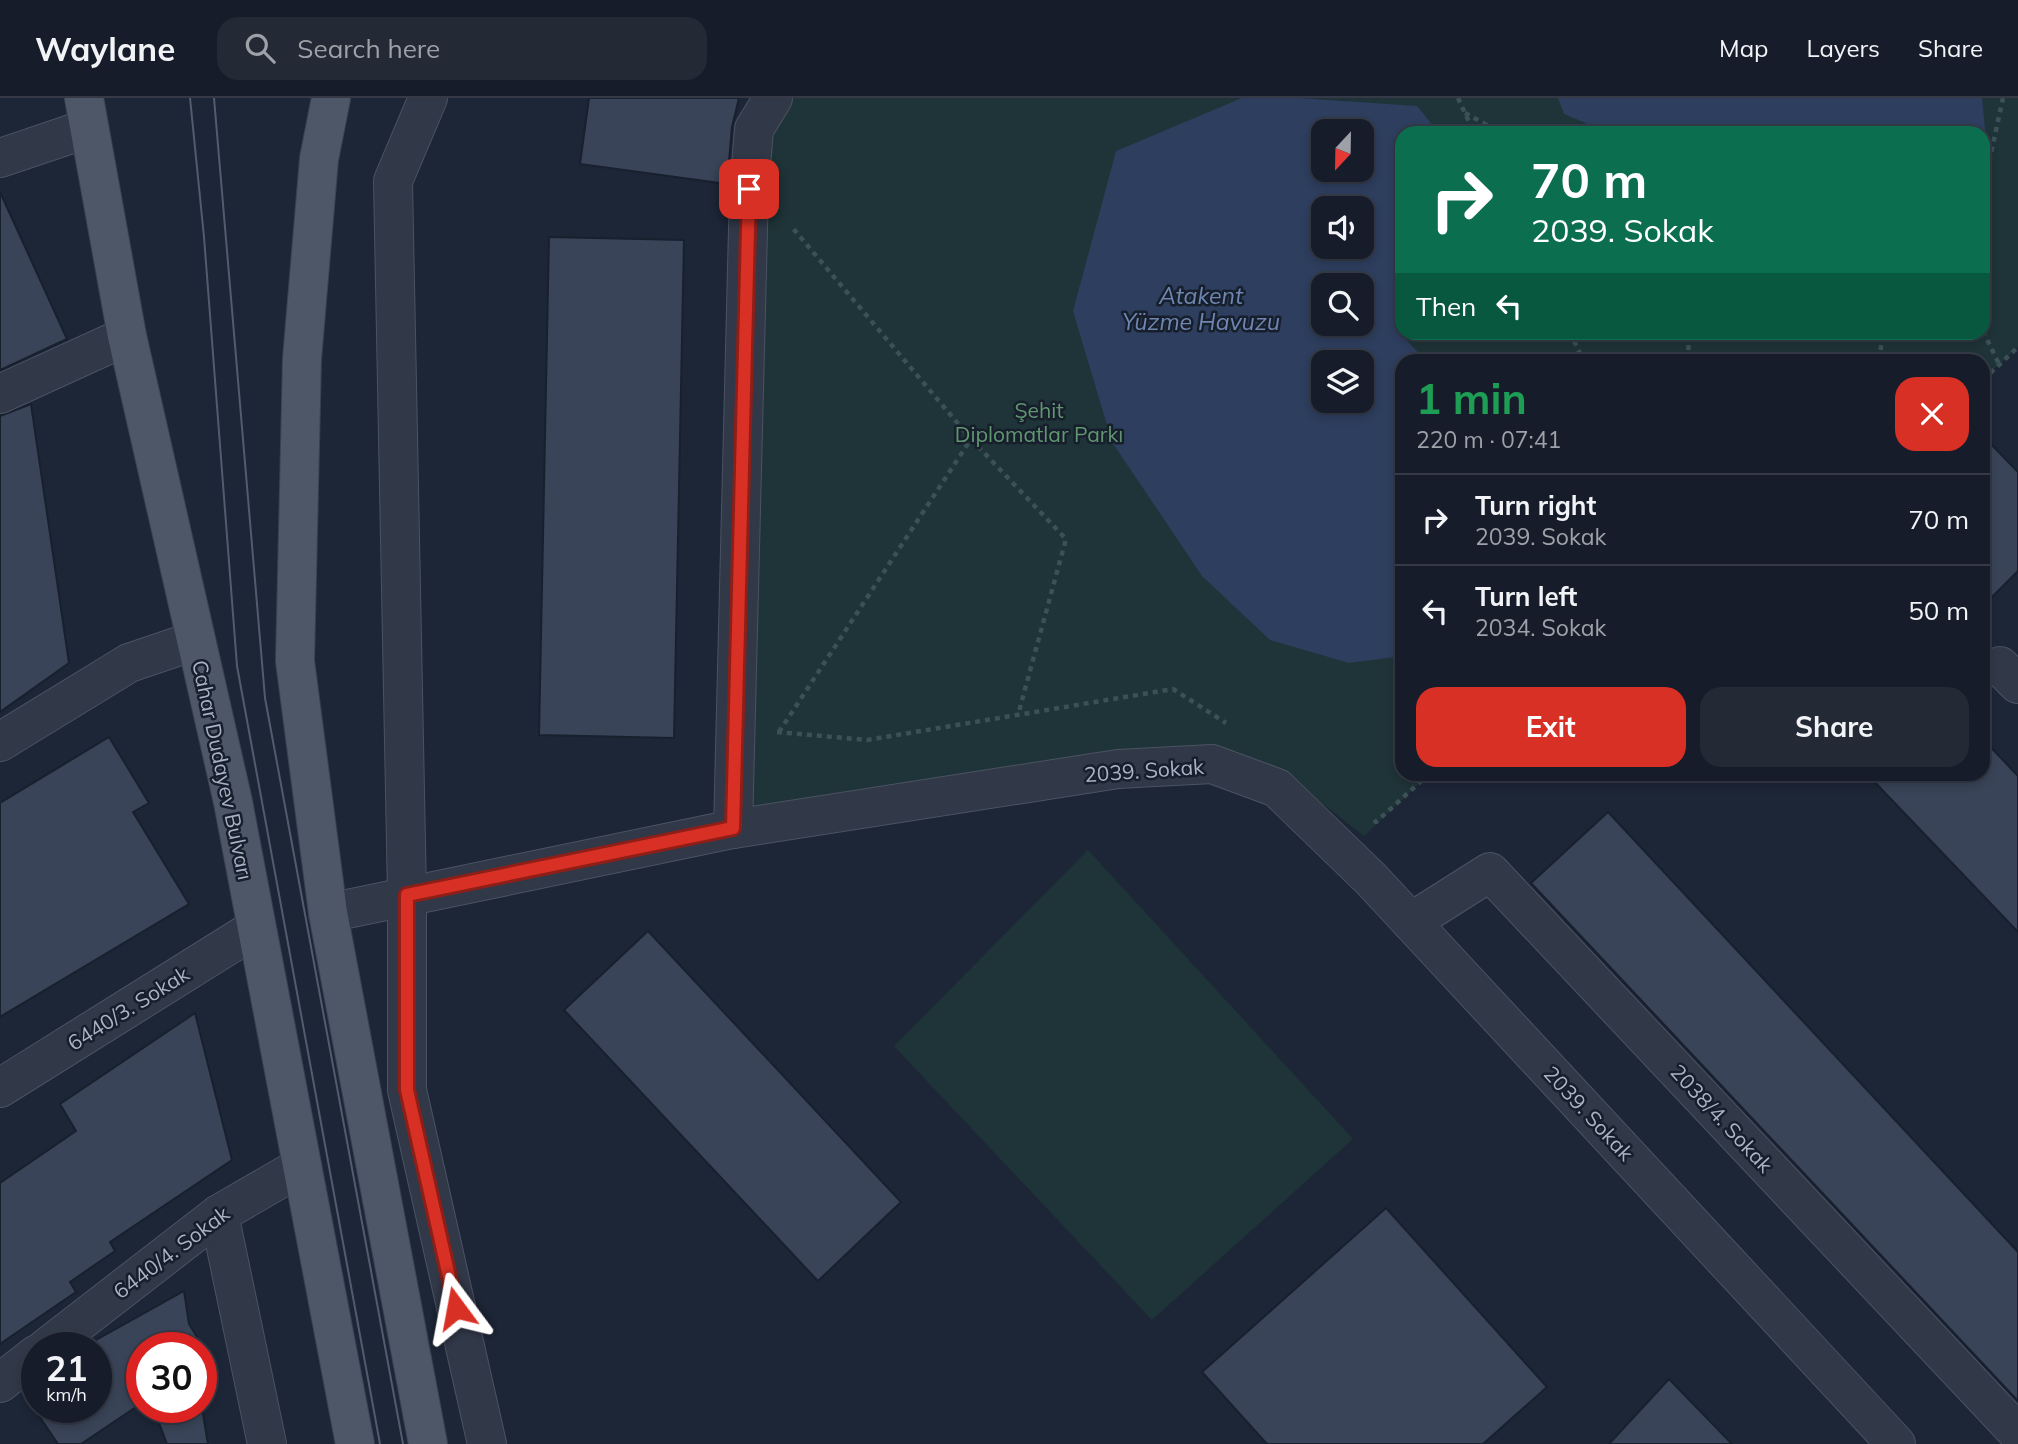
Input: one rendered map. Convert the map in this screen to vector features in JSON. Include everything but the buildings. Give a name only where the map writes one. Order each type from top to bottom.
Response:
[{"type":"main road","points":[[331,98],[319,159],[302,359],[295,661],[328,913],[428,1444]]},
{"type":"main road","name":"Cahar Dudayev Bulvarı","points":[[86,113],[127,336],[194,641],[233,802],[355,1444]]},
{"type":"street","points":[[428,98],[393,181],[407,895],[407,1090],[487,1444]]},
{"type":"street","points":[[733,828],[749,189],[754,129],[777,100]]},
{"type":"street","points":[[0,158],[86,113]]},
{"type":"street","points":[[0,394],[127,336]]},
{"type":"street","points":[[0,742],[129,663],[194,641]]},
{"type":"street","name":"2039. Sokak","points":[[328,913],[733,828],[1118,769],[1212,764],[1277,788],[1411,922],[1896,1444]]},
{"type":"street","name":"2038/4. Sokak","points":[[1411,922],[1490,872],[2018,1433]]},
{"type":"street","name":"6440/3. Sokak","points":[[0,1088],[256,928]]},
{"type":"street","name":"6440/4. Sokak","points":[[67,1332],[219,1214],[302,1166]]},
{"type":"street","points":[[219,1214],[267,1444]]},
{"type":"street","points":[[0,1383],[21,1367]]},
{"type":"path","points":[[1458,98],[1471,126]]},
{"type":"path","points":[[1990,158],[2003,98]]},
{"type":"path","points":[[1465,113],[1489,126]]},
{"type":"path","points":[[789,223],[971,439],[1066,538],[1018,715]]},
{"type":"path","points":[[1987,340],[1999,364]]},
{"type":"path","points":[[1990,373],[2018,347]]},
{"type":"path","points":[[734,782],[780,732],[971,439]]},
{"type":"path","points":[[767,731],[867,740],[1172,689],[1229,726]]},
{"type":"path","points":[[1365,814],[1376,822],[1421,781]]},
{"type":"green space","name":"Şehit Diplomatlar Parkı","points":[[780,98],[2018,98],[2018,347],[1990,373],[1990,354],[1395,354],[1395,781],[1422,781],[1364,836],[1282,772],[750,817],[762,125]]},
{"type":"green space","points":[[1088,850],[1353,1139],[1152,1320],[894,1046]]},
{"type":"water","name":"Atakent Yüzme Havuzu","points":[[1242,98],[1298,98],[1417,106],[1433,126],[1395,126],[1395,340],[1406,340],[1419,354],[1395,354],[1395,657],[1349,663],[1270,640],[1202,576],[1112,442],[1073,311],[1116,151]]},
{"type":"water","points":[[1558,98],[1982,98],[1985,126],[1592,126],[1564,114]]},
{"type":"tram line","points":[[190,98],[204,237],[237,666],[380,1444]]},
{"type":"tram line","points":[[214,98],[265,698],[403,1444]]},
{"type":"route","points":[[456,1308],[407,1090],[407,895],[733,828],[749,189]]}]
